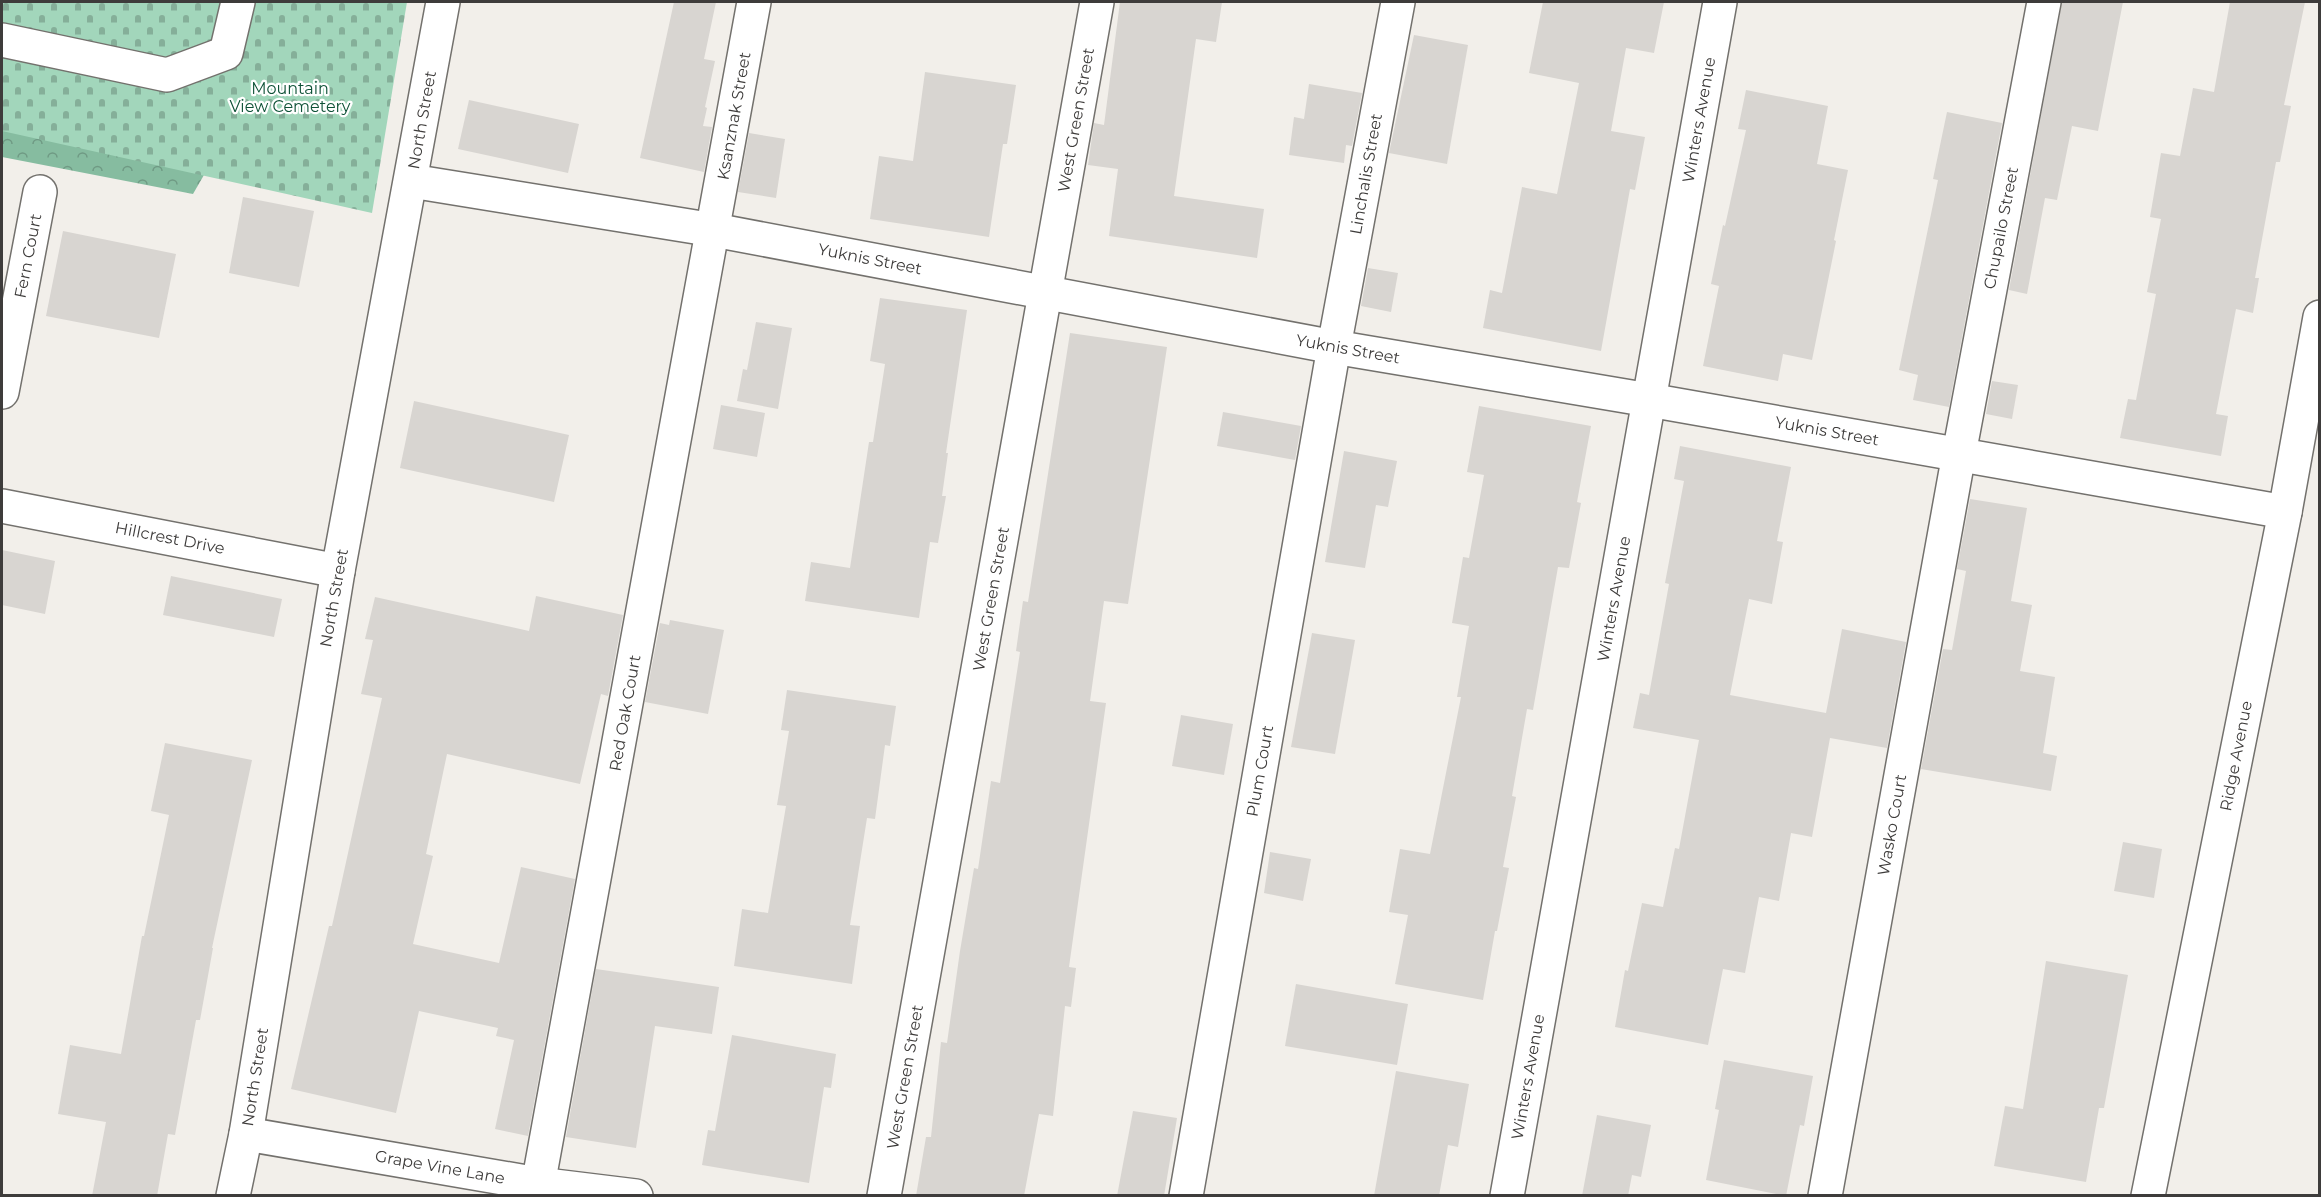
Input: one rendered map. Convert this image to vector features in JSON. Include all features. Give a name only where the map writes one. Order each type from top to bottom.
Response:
[{"type":"street","points":[[2,40],[167,75],[226,53],[238,2]]},
{"type":"street","name":"North Street","points":[[233,1196],[246,1134],[338,571],[443,2]]},
{"type":"street","name":"Ksanznak Street","points":[[714,230],[754,2]]},
{"type":"street","name":"West Green Street","points":[[884,1196],[1097,2]]},
{"type":"street","name":"Linchalis Street","points":[[1334,347],[1398,2]]},
{"type":"street","name":"Winters Avenue","points":[[1507,1196],[1720,2]]},
{"type":"street","name":"Chupailo Street","points":[[1959,454],[2044,2]]},
{"type":"street","name":"Yuknis Street","points":[[411,181],[714,230],[1334,347],[2285,512]]},
{"type":"street","name":"Fern Court","points":[[2,392],[40,192]]},
{"type":"street","name":"Red Oak Court","points":[[537,1190],[714,230]]},
{"type":"street","name":"Ridge Avenue","points":[[2148,1196],[2285,512],[2319,317]]},
{"type":"street","name":"Plum Court","points":[[1186,1196],[1334,347]]},
{"type":"street","name":"Wasko Court","points":[[1825,1196],[1959,454]]},
{"type":"street","name":"Hillcrest Drive","points":[[2,506],[338,571]]},
{"type":"street","name":"Grape Vine Lane","points":[[246,1134],[537,1190],[636,1196]]},
{"type":"green space","name":"Mountain View Cemetery","points":[[2,2],[407,2],[372,213],[2,131]]},
{"type":"green space","points":[[2,102],[223,142],[193,194],[2,157]]},
{"type":"building","points":[[674,2],[716,2],[704,59],[715,61],[703,126],[712,127],[704,172],[640,158]]},
{"type":"building","points":[[1120,2],[1222,2],[1216,42],[1196,39],[1174,196],[1264,209],[1257,258],[1109,236],[1118,169],[1088,165],[1094,123],[1104,125]]},
{"type":"building","points":[[1543,2],[1664,2],[1654,53],[1626,48],[1611,131],[1645,137],[1635,190],[1630,189],[1601,351],[1483,328],[1490,290],[1502,293],[1522,187],[1557,194],[1579,83],[1529,73]]},
{"type":"building","points":[[2062,2],[2123,2],[2098,131],[2072,126],[2057,200],[2045,198],[2027,294],[2009,290]]},
{"type":"building","points":[[2230,2],[2305,2],[2284,105],[2291,106],[2280,162],[2276,162],[2255,278],[2259,278],[2253,313],[2236,309],[2216,414],[2228,416],[2221,456],[2120,438],[2128,399],[2136,400],[2156,294],[2147,292],[2161,219],[2150,217],[2161,153],[2180,156],[2193,88],[2214,92]]},
{"type":"building","points":[[1414,35],[1468,45],[1447,164],[1389,153]]},
{"type":"building","points":[[925,72],[1016,85],[1007,144],[1003,144],[989,237],[870,219],[879,156],[913,161]]},
{"type":"building","points":[[1309,84],[1362,93],[1352,146],[1346,145],[1344,163],[1289,155],[1294,117],[1304,119]]},
{"type":"building","points":[[1746,90],[1828,106],[1817,164],[1848,170],[1812,360],[1783,354],[1778,381],[1703,366],[1719,286],[1711,284],[1746,130],[1738,129]]},
{"type":"building","points":[[469,100],[579,124],[568,173],[458,149]]},
{"type":"building","points":[[1947,112],[2002,123],[1949,407],[1913,400],[1918,375],[1899,370],[1938,180],[1933,179]]},
{"type":"building","points":[[749,133],[785,139],[776,198],[738,192]]},
{"type":"building","points":[[243,197],[314,211],[299,287],[229,273]]},
{"type":"building","points":[[63,231],[176,254],[159,338],[46,316]]},
{"type":"building","points":[[1368,268],[1398,273],[1391,312],[1361,306]]},
{"type":"building","points":[[880,298],[967,310],[946,453],[948,453],[942,496],[946,496],[938,543],[930,542],[919,618],[805,601],[811,562],[850,568],[869,442],[873,442],[885,364],[870,361]]},
{"type":"building","points":[[756,322],[792,328],[778,409],[737,401],[743,369],[747,370]]},
{"type":"building","points":[[1070,333],[1167,347],[1128,604],[1104,601],[1090,701],[1106,703],[1069,967],[1076,968],[1071,1007],[1065,1006],[1053,1116],[1039,1114],[1024,1196],[916,1196],[926,1137],[931,1137],[941,1042],[947,1043],[960,951],[974,868],[978,869],[991,781],[1000,783],[1020,652],[1016,651],[1023,601],[1028,602]]},
{"type":"building","points":[[1992,381],[2018,385],[2012,419],[1986,414]]},
{"type":"building","points":[[414,401],[569,435],[554,502],[400,468]]},
{"type":"building","points":[[721,405],[765,413],[757,457],[713,449]]},
{"type":"building","points":[[1479,406],[1591,426],[1577,502],[1581,503],[1569,568],[1558,567],[1533,710],[1527,709],[1512,796],[1516,797],[1503,867],[1509,868],[1483,1000],[1395,984],[1408,915],[1389,912],[1400,849],[1430,854],[1461,697],[1457,697],[1469,626],[1452,623],[1463,557],[1469,558],[1484,475],[1467,472]]},
{"type":"building","points":[[1223,412],[1301,426],[1295,460],[1217,446]]},
{"type":"building","points":[[1680,446],[1791,467],[1777,541],[1783,542],[1772,604],[1749,599],[1730,695],[1826,713],[1842,629],[1906,642],[1887,748],[1830,738],[1812,837],[1791,833],[1779,901],[1759,897],[1745,973],[1723,969],[1708,1045],[1615,1027],[1625,970],[1628,971],[1642,903],[1663,907],[1675,848],[1679,849],[1699,740],[1633,728],[1640,693],[1649,695],[1669,584],[1665,583],[1684,481],[1674,479]]},
{"type":"building","points":[[1344,451],[1397,461],[1388,507],[1376,505],[1365,568],[1325,562]]},
{"type":"building","points":[[1970,499],[2027,508],[2011,601],[2032,605],[2020,671],[2055,677],[2043,753],[2057,756],[2051,791],[1921,769],[1943,649],[1952,650],[1966,571],[1957,569]]},
{"type":"building","points":[[2,550],[55,561],[45,614],[2,605]]},
{"type":"building","points":[[171,576],[282,599],[274,637],[163,615]]},
{"type":"building","points":[[536,596],[623,615],[608,696],[601,694],[580,784],[447,754],[426,854],[433,856],[413,944],[499,963],[521,867],[575,879],[528,1136],[495,1129],[514,1040],[496,1036],[498,1028],[419,1011],[396,1113],[291,1089],[329,926],[332,926],[382,698],[361,694],[373,640],[365,639],[375,597],[529,631]]},
{"type":"building","points":[[670,620],[724,630],[708,714],[645,702],[660,623],[669,625]]},
{"type":"building","points":[[1312,633],[1355,640],[1335,754],[1291,747]]},
{"type":"building","points":[[787,690],[896,706],[890,746],[885,745],[875,819],[867,818],[850,925],[860,926],[852,984],[734,966],[742,909],[768,913],[786,806],[777,805],[789,731],[781,730]]},
{"type":"building","points":[[1181,715],[1233,724],[1224,775],[1172,766]]},
{"type":"building","points":[[165,743],[252,760],[212,948],[200,1020],[196,1020],[175,1135],[168,1134],[157,1196],[92,1196],[106,1122],[58,1114],[70,1045],[121,1054],[142,936],[144,936],[169,815],[151,811]]},
{"type":"building","points":[[2123,842],[2162,849],[2154,898],[2114,891]]},
{"type":"building","points":[[1270,852],[1311,859],[1303,901],[1264,893]]},
{"type":"building","points":[[2046,961],[2128,975],[2104,1108],[2099,1108],[2086,1182],[1994,1166],[2005,1106],[2023,1109]]},
{"type":"building","points":[[596,969],[719,987],[712,1034],[655,1026],[636,1148],[566,1137]]},
{"type":"building","points":[[1296,984],[1408,1004],[1397,1065],[1285,1046]]},
{"type":"building","points":[[732,1035],[836,1054],[831,1088],[824,1087],[809,1183],[702,1165],[708,1130],[715,1131]]},
{"type":"building","points":[[1724,1060],[1813,1076],[1804,1126],[1800,1125],[1786,1196],[1706,1180],[1719,1110],[1715,1109]]},
{"type":"building","points":[[1396,1071],[1469,1084],[1458,1147],[1448,1145],[1439,1196],[1374,1196]]},
{"type":"building","points":[[1133,1111],[1177,1118],[1164,1196],[1117,1196]]},
{"type":"building","points":[[1597,1115],[1651,1125],[1641,1177],[1632,1175],[1628,1196],[1582,1196]]}]
